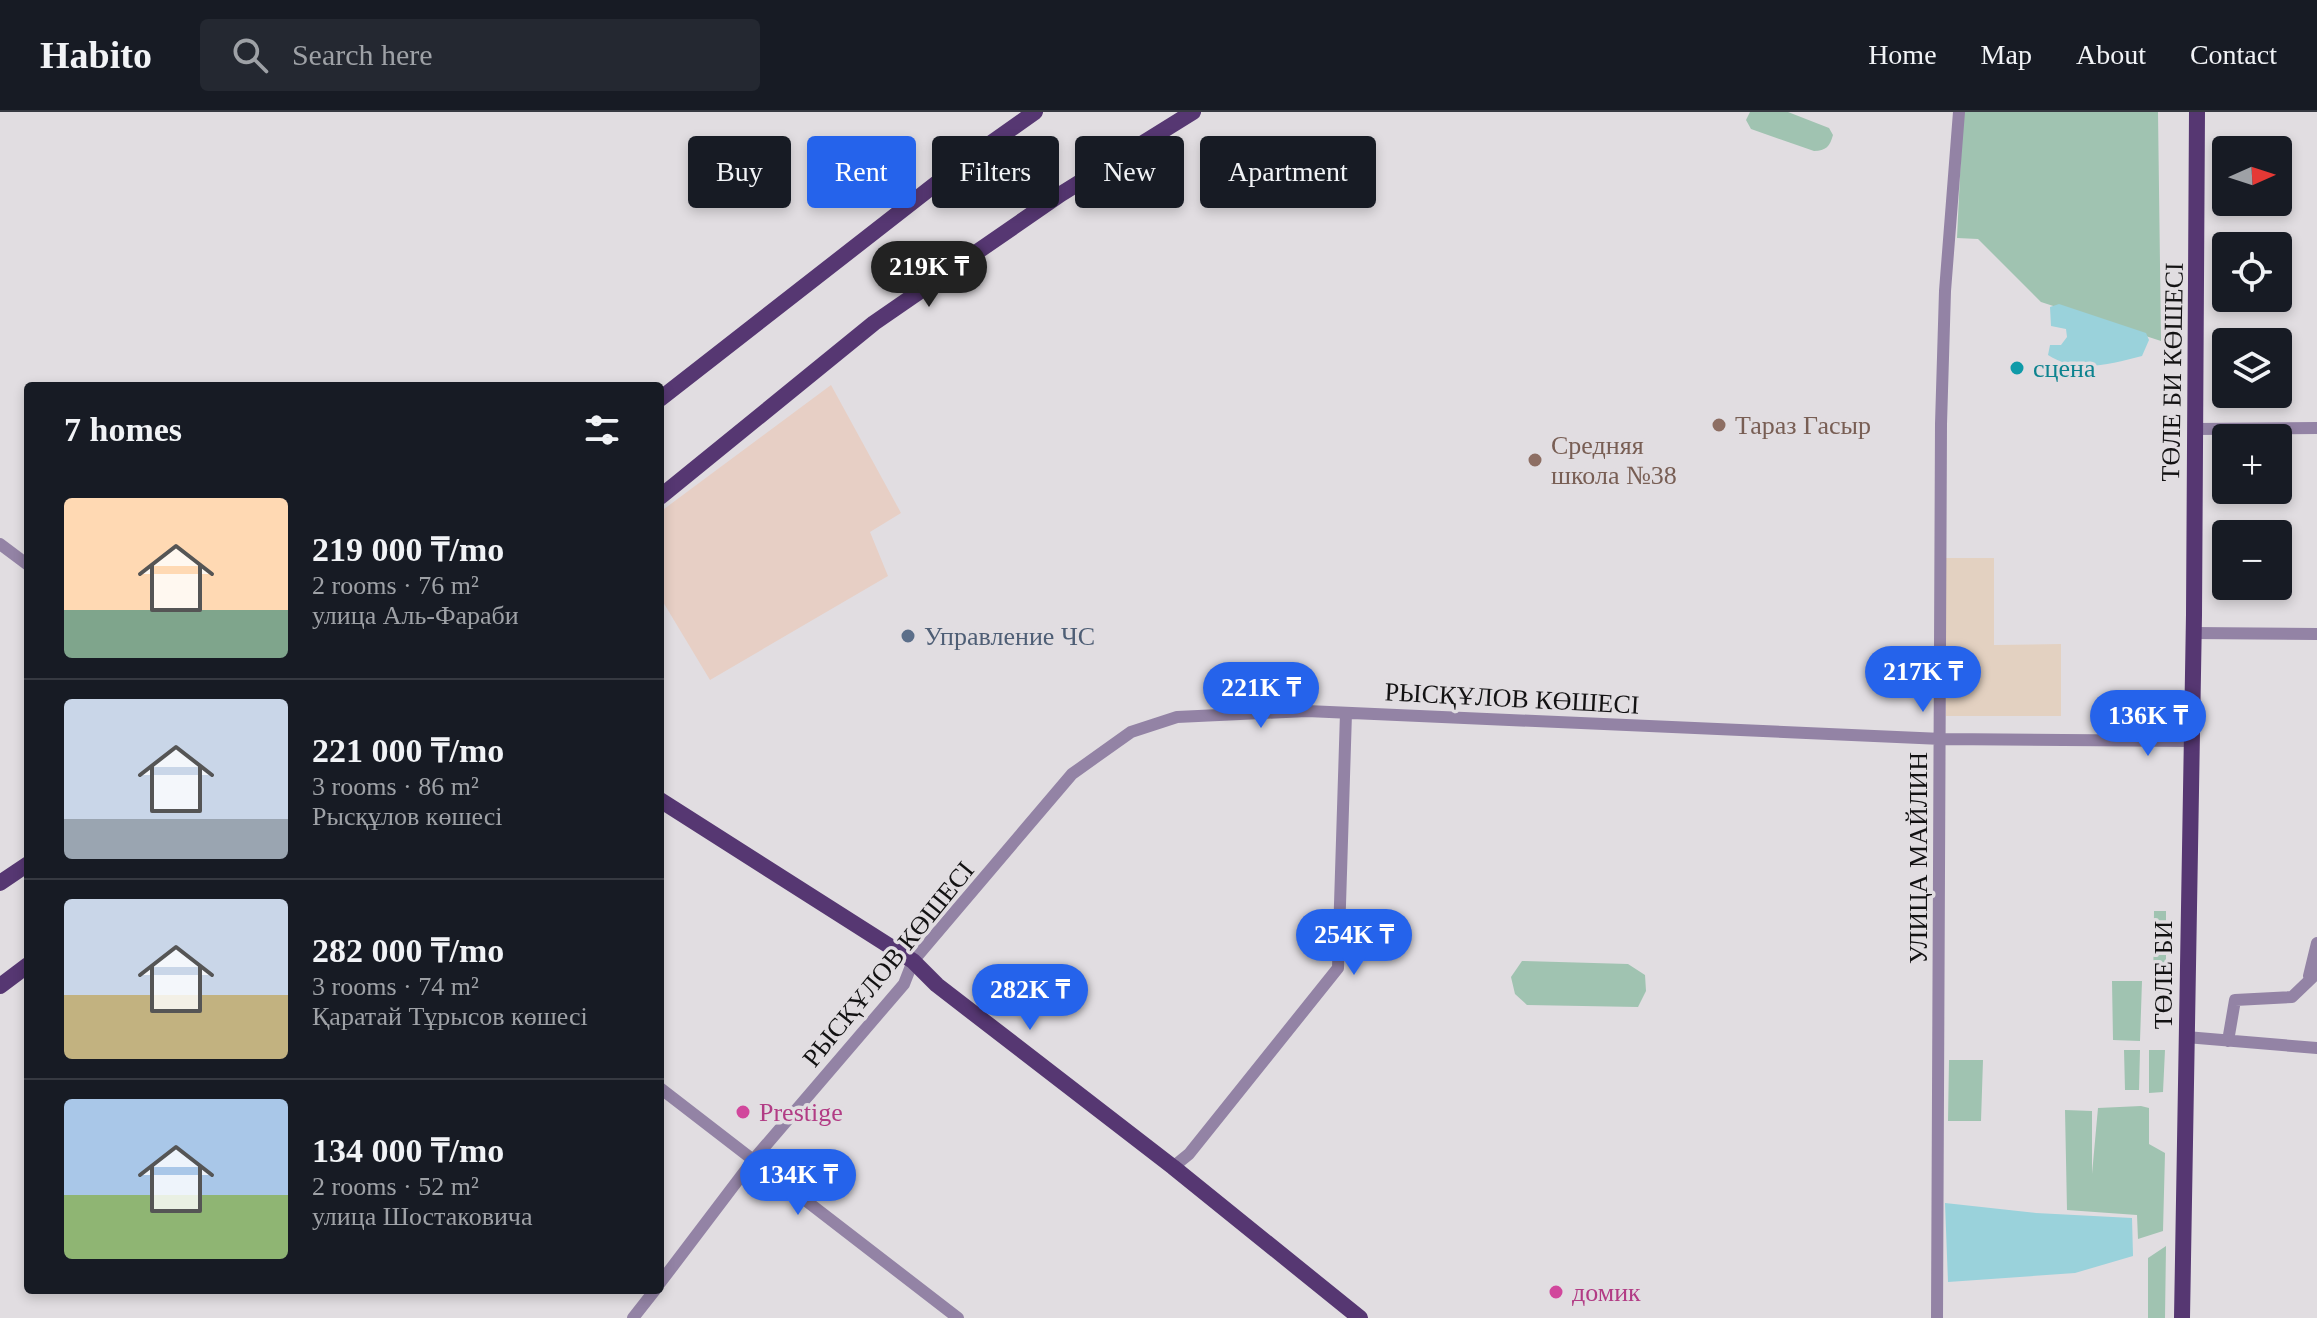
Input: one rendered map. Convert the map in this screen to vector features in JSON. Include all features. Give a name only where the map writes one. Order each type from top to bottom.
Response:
[{"type":"main road","points":[[664,396],[949,173],[1035,112]]},
{"type":"main road","points":[[664,494],[874,323],[1061,194],[1193,112]]},
{"type":"main road","name":"ТӨЛЕ БИ КӨШЕСІ","points":[[2193,633],[2197,112]]},
{"type":"main road","name":"ТӨЛЕ БИ","points":[[2182,1318],[2193,633]]},
{"type":"main road","points":[[664,803],[913,961],[937,985],[1173,1167],[1360,1318]]},
{"type":"main road","points":[[0,883],[24,867]]},
{"type":"main road","points":[[0,986],[24,968]]},
{"type":"street","name":"УЛИЦА МАЙЛИН","points":[[1937,1318],[1944,305],[1959,112]]},
{"type":"street","points":[[2196,429],[2317,428]]},
{"type":"street","points":[[0,544],[24,562]]},
{"type":"street","points":[[2193,633],[2317,634]]},
{"type":"street","name":"РЫСҚҰЛОВ КӨШЕСІ","points":[[664,1278],[754,1159],[904,984],[913,961],[1051,795],[1101,749],[1131,732],[1177,717],[1204,714],[1346,713],[1942,739],[2191,741]]},
{"type":"street","points":[[1173,1167],[1189,1154],[1338,968],[1346,713]]},
{"type":"street","points":[[2228,1041],[2235,1000],[2292,997],[2313,974],[2317,943]]},
{"type":"street","points":[[2186,1037],[2317,1048]]},
{"type":"street","points":[[664,1091],[754,1159],[941,1313],[958,1318]]},
{"type":"street","points":[[633,1318],[652,1294]]},
{"type":"shaded area","points":[[831,385],[901,513],[870,532],[888,576],[710,680],[664,604],[664,509]]},
{"type":"shaded area","points":[[1946,558],[1994,558],[1994,645],[2061,644],[2061,716],[1946,716]]},
{"type":"green space","points":[[1750,112],[1788,112],[1829,128],[1833,135],[1827,147],[1814,151],[1751,129],[1746,120]]},
{"type":"green space","points":[[1963,112],[2158,112],[2161,341],[2041,302],[1978,239],[1957,238]]},
{"type":"green space","points":[[2154,911],[2166,911],[2166,993],[2153,993]]},
{"type":"green space","points":[[1522,961],[1628,964],[1645,975],[1646,991],[1638,1007],[1527,1005],[1515,994],[1511,977]]},
{"type":"green space","points":[[2112,981],[2142,981],[2140,1041],[2113,1040]]},
{"type":"green space","points":[[2124,1050],[2140,1050],[2139,1090],[2125,1090]]},
{"type":"green space","points":[[2149,1050],[2165,1050],[2163,1092],[2149,1093]]},
{"type":"green space","points":[[1949,1060],[1983,1060],[1981,1121],[1948,1121]]},
{"type":"green space","points":[[2098,1108],[2149,1108],[2149,1144],[2165,1153],[2163,1231],[2138,1239],[2137,1215],[2067,1210],[2065,1110],[2092,1111],[2092,1174]]},
{"type":"green space","points":[[2166,1246],[2165,1318],[2148,1318],[2148,1258]]},
{"type":"water","points":[[2059,304],[2146,333],[2149,340],[2142,356],[2082,366],[2048,355],[2050,345],[2061,345],[2067,337],[2066,329],[2051,326],[2050,307]]},
{"type":"water","points":[[1945,1203],[2036,1213],[2132,1218],[2133,1256],[2075,1273],[1948,1282]]},
{"type":"place","name":"сцена","points":[[2017,368]]},
{"type":"place","name":"Тараз Гасыр","points":[[1719,425]]},
{"type":"place","name":"Средняя школа №38","points":[[1535,460]]},
{"type":"place","name":"Управление ЧС","points":[[908,636]]},
{"type":"place","name":"Prestige","points":[[743,1112]]},
{"type":"place","name":"домик","points":[[1556,1292]]}]
